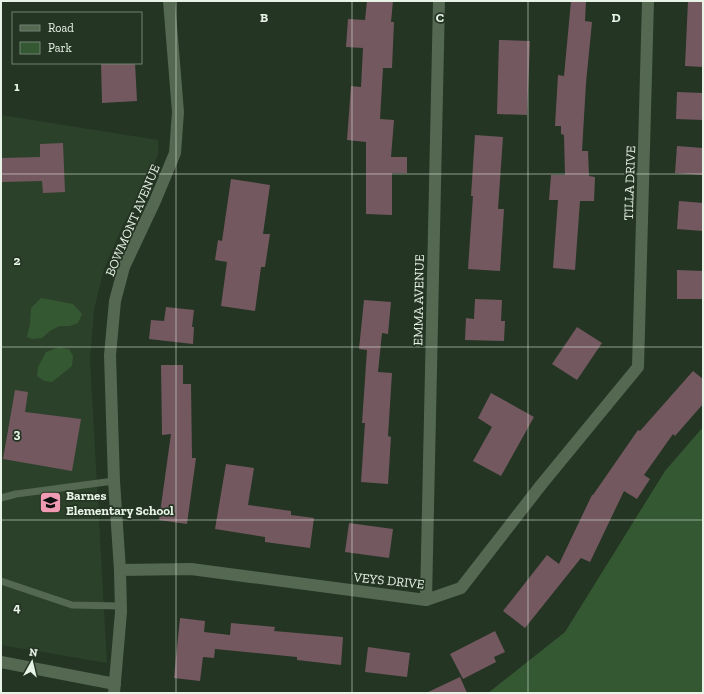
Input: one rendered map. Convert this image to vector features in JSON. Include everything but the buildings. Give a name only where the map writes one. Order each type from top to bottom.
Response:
[{"type":"street","name":"BOWMONT AVENUE","points":[[120,570],[114,482],[110,355],[115,301],[124,268],[175,153],[178,112],[169,1]]},
{"type":"street","name":"EMMA AVENUE","points":[[426,600],[439,1]]},
{"type":"street","name":"TILLA DRIVE","points":[[638,366],[648,1]]},
{"type":"street","name":"VEYS DRIVE","points":[[120,570],[190,569],[426,600],[461,588],[541,485],[638,366]]},
{"type":"street","points":[[1,662],[115,688],[121,609],[120,570]]},
{"type":"lane","points":[[1,498],[16,494],[114,482]]},
{"type":"lane","points":[[1,581],[72,605],[121,609]]},
{"type":"shaded area","name":"Barnes Elementary School","points":[[1,115],[158,140],[158,155],[123,225],[104,269],[94,310],[90,360],[107,663],[1,645]]},
{"type":"green space","points":[[41,298],[73,304],[82,314],[78,323],[70,326],[59,326],[42,338],[32,339],[27,337],[31,308]]},
{"type":"green space","points":[[59,347],[69,349],[73,356],[72,366],[52,382],[44,381],[37,376],[38,367],[46,352]]},
{"type":"green space","points":[[703,427],[703,693],[488,693],[565,632],[665,471]]},
{"type":"place","name":"Barnes Elementary School","points":[[50,502]]}]
